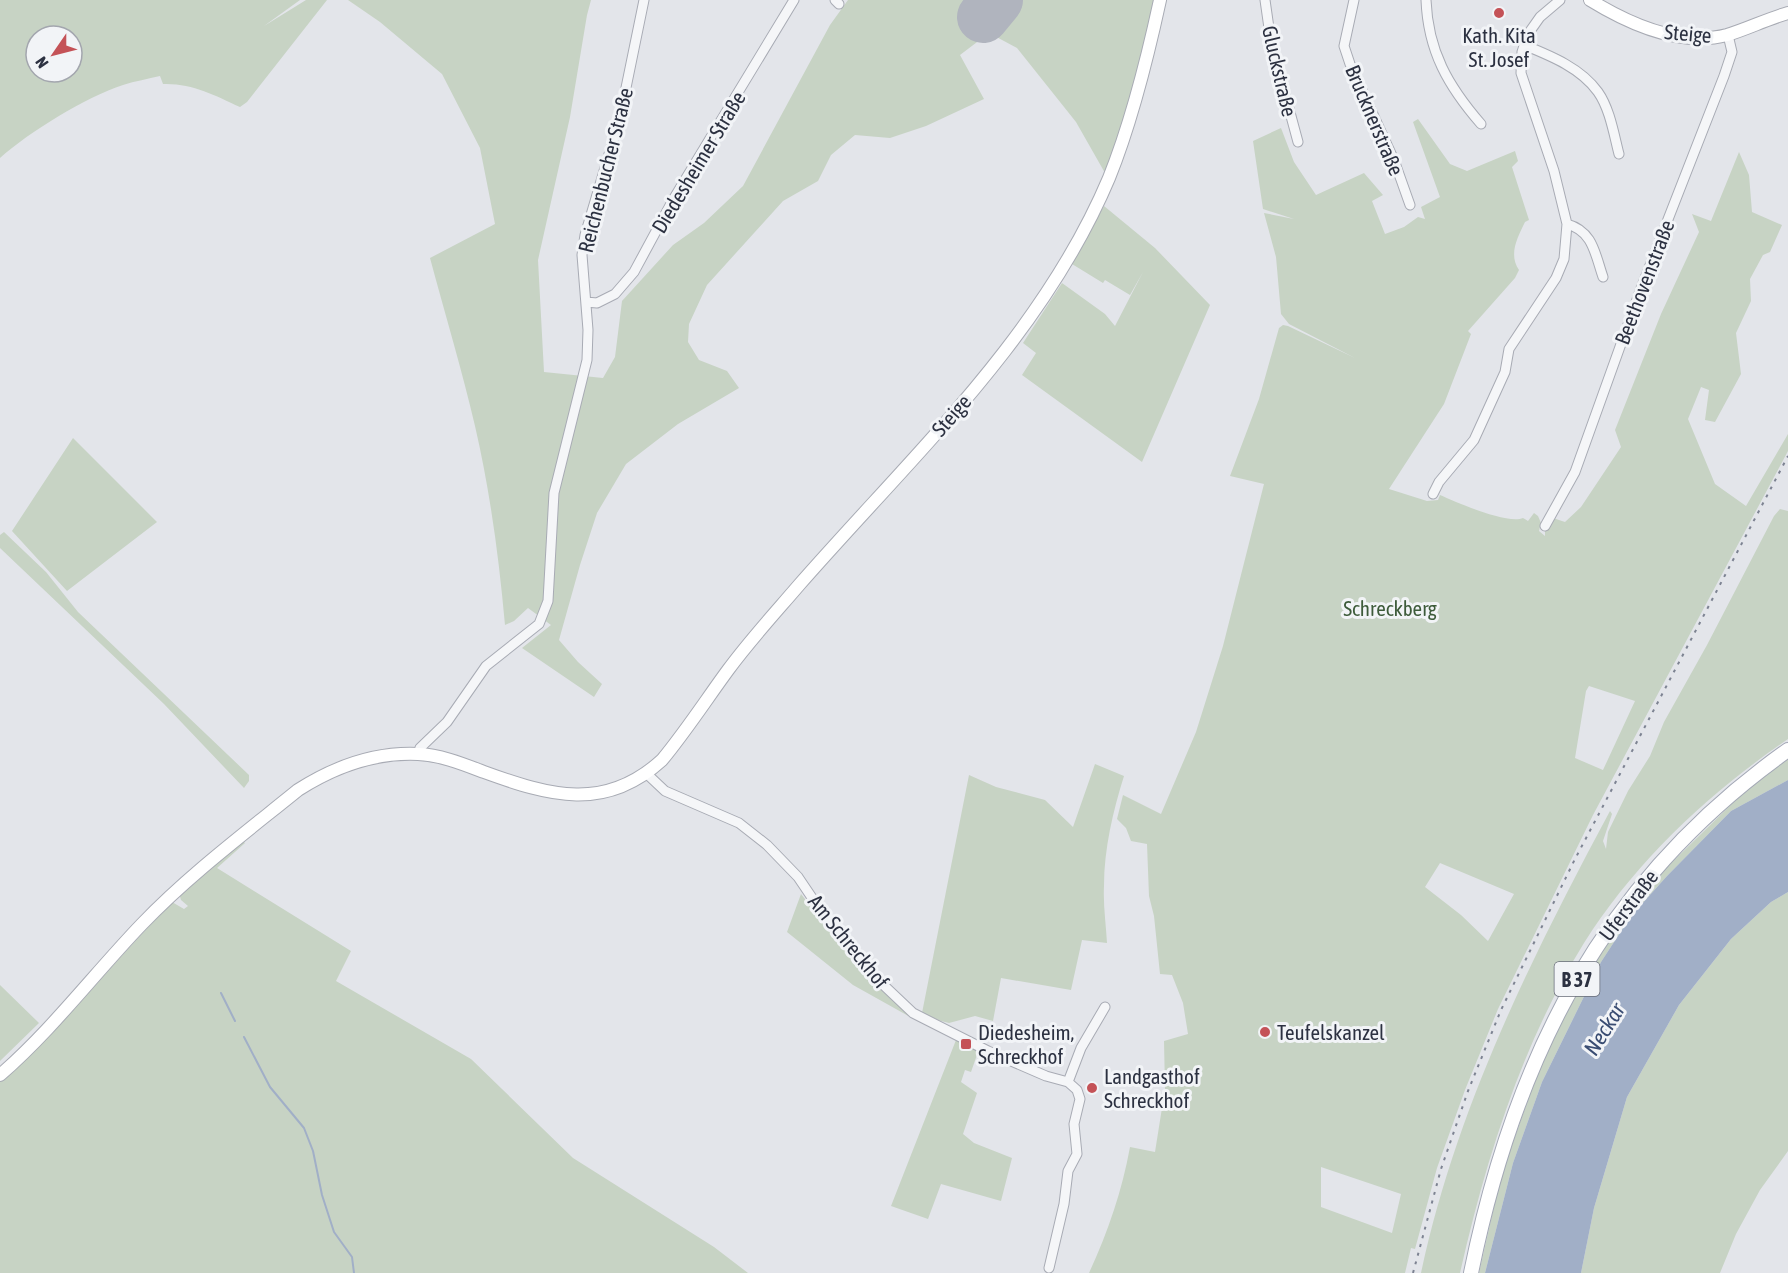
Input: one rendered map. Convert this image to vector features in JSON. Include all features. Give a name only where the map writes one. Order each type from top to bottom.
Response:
[{"type":"main road","name":"Uferstraße","points":[[1471,1273],[1483,1213],[1524,1087],[1552,1025],[1586,963],[1615,919],[1652,871],[1681,839],[1725,798],[1788,750]]},
{"type":"street","name":"Reichenbucher Straße","points":[[418,754],[420,748],[447,722],[486,666],[539,624],[548,601],[554,493],[587,360],[588,330],[582,255],[585,235],[620,117],[644,0]]},
{"type":"street","name":"Diedesheimer Straße","points":[[586,302],[597,303],[615,294],[634,272],[674,198],[794,0]]},
{"type":"street","name":"Steige","points":[[0,1075],[172,895],[298,790],[320,776],[371,758],[418,754],[445,758],[524,786],[570,795],[597,794],[617,789],[647,774],[673,747],[754,636],[958,407],[1034,312],[1079,238],[1108,178],[1130,120],[1148,58],[1160,0]]},
{"type":"street","name":"Gluckstraße","points":[[1265,0],[1271,42],[1298,142]]},
{"type":"street","name":"Brucknerstraße","points":[[1354,0],[1344,46],[1394,160],[1410,205]]},
{"type":"street","points":[[1426,0],[1426,22],[1432,45],[1443,70],[1459,98],[1481,124]]},
{"type":"street","points":[[1433,494],[1439,482],[1474,440],[1505,372],[1509,349],[1556,278],[1564,259],[1567,224],[1548,150],[1521,73],[1522,52],[1528,34],[1540,17],[1560,0]]},
{"type":"street","name":"Steige","points":[[1590,0],[1643,26],[1677,36],[1708,39],[1788,13]]},
{"type":"street","name":"Beethovenstraße","points":[[1545,526],[1575,472],[1640,291],[1724,76],[1732,52],[1728,34]]},
{"type":"street","points":[[1524,45],[1550,55],[1583,76],[1599,93],[1619,154]]},
{"type":"street","points":[[1567,224],[1580,228],[1588,238],[1604,277]]},
{"type":"street","name":"Am Schreckhof","points":[[647,774],[665,791],[739,823],[767,845],[798,877],[825,916],[875,977],[913,1013],[997,1055],[1046,1076],[1068,1082]]},
{"type":"street","points":[[1049,1268],[1064,1204],[1068,1171],[1077,1154],[1074,1124],[1080,1095],[1068,1082],[1081,1048],[1105,1007]]},
{"type":"green space","points":[[0,0],[300,0],[264,26],[306,0],[327,0],[247,102],[240,107],[212,94],[184,85],[163,84],[160,76],[123,85],[92,98],[42,127],[0,158]]},
{"type":"green space","points":[[348,0],[591,0],[570,117],[538,260],[544,372],[603,378],[615,357],[622,301],[673,245],[704,223],[743,186],[830,25],[848,0],[1158,0],[1147,58],[1105,173],[1076,122],[1017,48],[989,33],[960,55],[984,99],[926,126],[890,138],[855,135],[831,155],[818,181],[783,201],[707,285],[689,324],[688,342],[699,360],[727,371],[739,388],[678,424],[626,464],[597,513],[559,640],[602,684],[594,697],[522,648],[551,625],[528,608],[514,621],[505,625],[493,525],[480,450],[465,384],[430,258],[495,224],[480,148],[442,74],[380,22]]},
{"type":"green space","name":"Schreckberg","points":[[1418,119],[1450,164],[1467,171],[1515,151],[1518,161],[1512,167],[1529,220],[1525,222],[1515,246],[1514,258],[1519,270],[1515,278],[1468,331],[1471,334],[1444,404],[1389,489],[1427,501],[1438,500],[1440,495],[1482,512],[1506,518],[1523,518],[1528,521],[1534,513],[1541,523],[1539,531],[1545,536],[1545,526],[1550,517],[1565,522],[1581,507],[1621,447],[1615,430],[1661,314],[1699,232],[1692,214],[1711,221],[1739,152],[1749,175],[1752,212],[1782,225],[1770,252],[1763,255],[1750,279],[1751,301],[1736,333],[1741,374],[1715,422],[1705,420],[1709,390],[1701,387],[1688,419],[1715,484],[1746,506],[1788,434],[1788,451],[1593,815],[1498,1009],[1437,1168],[1415,1249],[1411,1248],[1405,1273],[1089,1273],[1114,1211],[1130,1147],[1155,1152],[1165,1089],[1164,1041],[1188,1034],[1183,1003],[1172,975],[1160,974],[1154,916],[1149,896],[1147,844],[1131,841],[1126,828],[1117,819],[1123,795],[1161,814],[1196,732],[1223,646],[1264,484],[1230,476],[1259,399],[1279,328],[1283,325],[1288,326],[1355,358],[1289,324],[1281,314],[1276,257],[1264,213],[1294,219],[1263,209],[1253,141],[1281,128],[1294,162],[1316,195],[1364,173],[1383,195],[1372,201],[1385,234],[1404,227],[1418,217],[1425,219],[1421,207],[1440,197],[1413,122]],"holes":[[[1589,686],[1635,701],[1603,770],[1575,758],[1586,691]],[[1440,863],[1514,894],[1488,941],[1461,915],[1425,887]],[[1321,1167],[1401,1194],[1392,1233],[1321,1207]]]},
{"type":"green space","points":[[1104,206],[1155,248],[1210,305],[1142,462],[1022,375],[1036,353],[1023,343],[1062,283],[1105,314],[1115,326],[1143,272],[1130,295],[1105,280],[1103,283],[1072,264]]},
{"type":"green space","points":[[73,438],[157,522],[67,591],[12,531]]},
{"type":"green space","points":[[1780,509],[1788,511],[1788,739],[1702,806],[1650,857],[1604,913],[1562,981],[1524,1061],[1494,1145],[1460,1273],[1421,1273],[1454,1152],[1475,1094],[1525,979],[1610,811],[1612,814],[1603,841],[1606,849],[1608,832],[1628,791],[1650,756],[1664,722],[1774,516]]},
{"type":"green space","points":[[4,532],[46,572],[78,612],[249,775],[249,781],[244,788],[164,704],[0,548],[0,535]]},
{"type":"green space","points":[[1788,756],[1788,780],[1731,811],[1631,916],[1601,962],[1542,1082],[1513,1163],[1485,1273],[1479,1273],[1501,1176],[1535,1080],[1556,1032],[1588,975],[1622,919],[1659,875],[1743,793]]},
{"type":"green space","points":[[1095,764],[1124,776],[1107,844],[1104,872],[1107,943],[1082,940],[1071,990],[1001,978],[993,1021],[975,1016],[949,1023],[922,1013],[969,775],[996,787],[1045,800],[1073,827]]},
{"type":"green space","points":[[242,840],[245,843],[217,868],[351,951],[336,981],[471,1059],[573,1158],[714,1247],[748,1273],[0,1273],[0,1082],[66,1016],[172,902],[184,909],[188,906],[181,900],[179,893]]},
{"type":"green space","points":[[1788,892],[1788,1151],[1760,1190],[1736,1234],[1720,1273],[1581,1273],[1594,1208],[1627,1097],[1679,1005],[1731,939],[1771,902]]},
{"type":"green space","points":[[801,894],[858,967],[912,1018],[853,985],[787,932]]},
{"type":"green space","points":[[0,985],[39,1023],[0,1061]]},
{"type":"green space","points":[[956,1040],[978,1052],[971,1072],[965,1070],[961,1082],[977,1093],[963,1134],[974,1143],[1012,1158],[1001,1201],[941,1184],[928,1219],[891,1206]]},
{"type":"water","name":"Neckar","points":[[1788,780],[1788,892],[1771,902],[1731,939],[1679,1005],[1627,1097],[1594,1208],[1581,1273],[1485,1273],[1513,1163],[1542,1082],[1601,962],[1631,916],[1731,811]]},
{"type":"waterway","points":[[221,993],[235,1021]]},
{"type":"waterway","points":[[244,1037],[270,1087],[304,1128],[313,1151],[322,1195],[334,1232],[352,1257],[354,1273]]},
{"type":"runway","points":[[983,17],[997,0]]},
{"type":"railway","points":[[1413,1273],[1441,1169],[1468,1091],[1501,1010],[1575,859],[1788,456]]},
{"type":"place","name":"Kath. Kita St. Josef","points":[[1499,13]]},
{"type":"place","name":"Teufelskanzel","points":[[1265,1032]]},
{"type":"place","name":"Diedesheim, Schreckhof","points":[[966,1044]]},
{"type":"place","name":"Landgasthof Schreckhof","points":[[1092,1088]]}]
